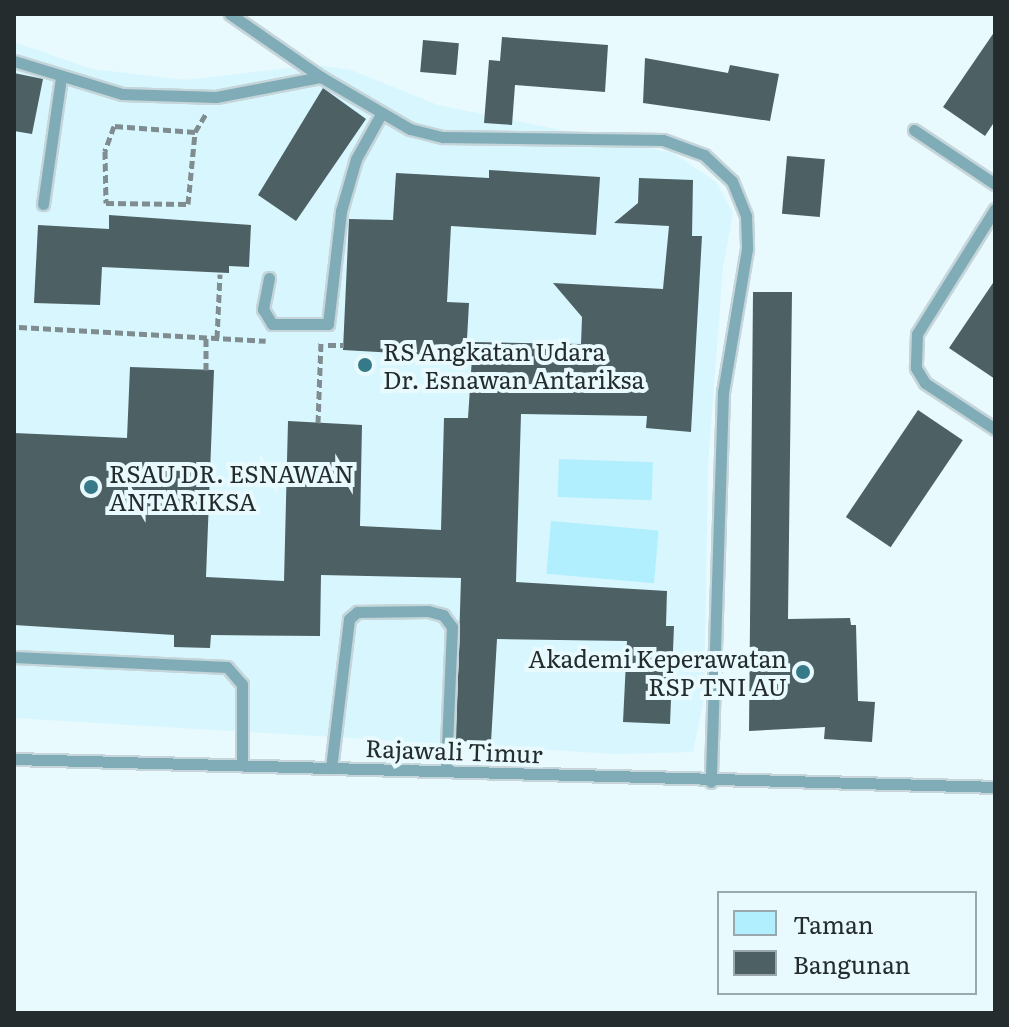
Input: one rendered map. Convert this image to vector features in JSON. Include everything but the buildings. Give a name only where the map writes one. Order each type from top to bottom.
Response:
[{"type":"lane","points":[[230,14],[321,77],[410,129],[443,137],[663,140],[704,155],[732,181],[746,216],[747,249],[723,392],[711,782]]},
{"type":"lane","points":[[14,61],[61,78],[122,94],[216,97],[321,77]]},
{"type":"lane","points":[[43,204],[61,78]]},
{"type":"lane","points":[[269,278],[263,309],[272,324],[323,325],[331,320],[341,211],[356,159],[381,114]]},
{"type":"lane","points":[[914,130],[995,184]]},
{"type":"lane","points":[[995,209],[917,334],[916,368],[925,383],[995,429]]},
{"type":"lane","points":[[331,768],[349,619],[357,612],[428,611],[443,615],[452,627],[446,771]]},
{"type":"lane","points":[[14,657],[227,667],[242,684],[242,765]]},
{"type":"lane","name":"Rajawali Timur","points":[[14,759],[711,782],[995,787]]},
{"type":"path","points":[[195,132],[114,126],[105,151],[106,203],[188,204],[195,132],[216,97]]},
{"type":"path","points":[[217,338],[220,274]]},
{"type":"path","points":[[318,423],[323,325]]},
{"type":"path","points":[[19,327],[276,342]]},
{"type":"path","points":[[206,338],[206,370]]},
{"type":"path","points":[[305,344],[344,345]]},
{"type":"shaded area","name":"RS Angkatan Udara Dr. Esnawan Antariksa","points":[[14,42],[92,69],[185,80],[316,65],[351,70],[438,105],[673,153],[716,182],[733,213],[723,267],[708,464],[704,699],[693,752],[616,754],[14,718]]},
{"type":"green space","points":[[559,459],[653,462],[652,500],[558,497]]},
{"type":"green space","points":[[551,521],[659,530],[654,583],[546,574]]},
{"type":"place","name":"RS Angkatan Udara Dr. Esnawan Antariksa","points":[[365,365]]},
{"type":"place","name":"RSAU DR. ESNAWAN ANTARIKSA","points":[[91,487]]},
{"type":"place","name":"Akademi Keperawatan RSP TNI AU","points":[[803,672]]}]
